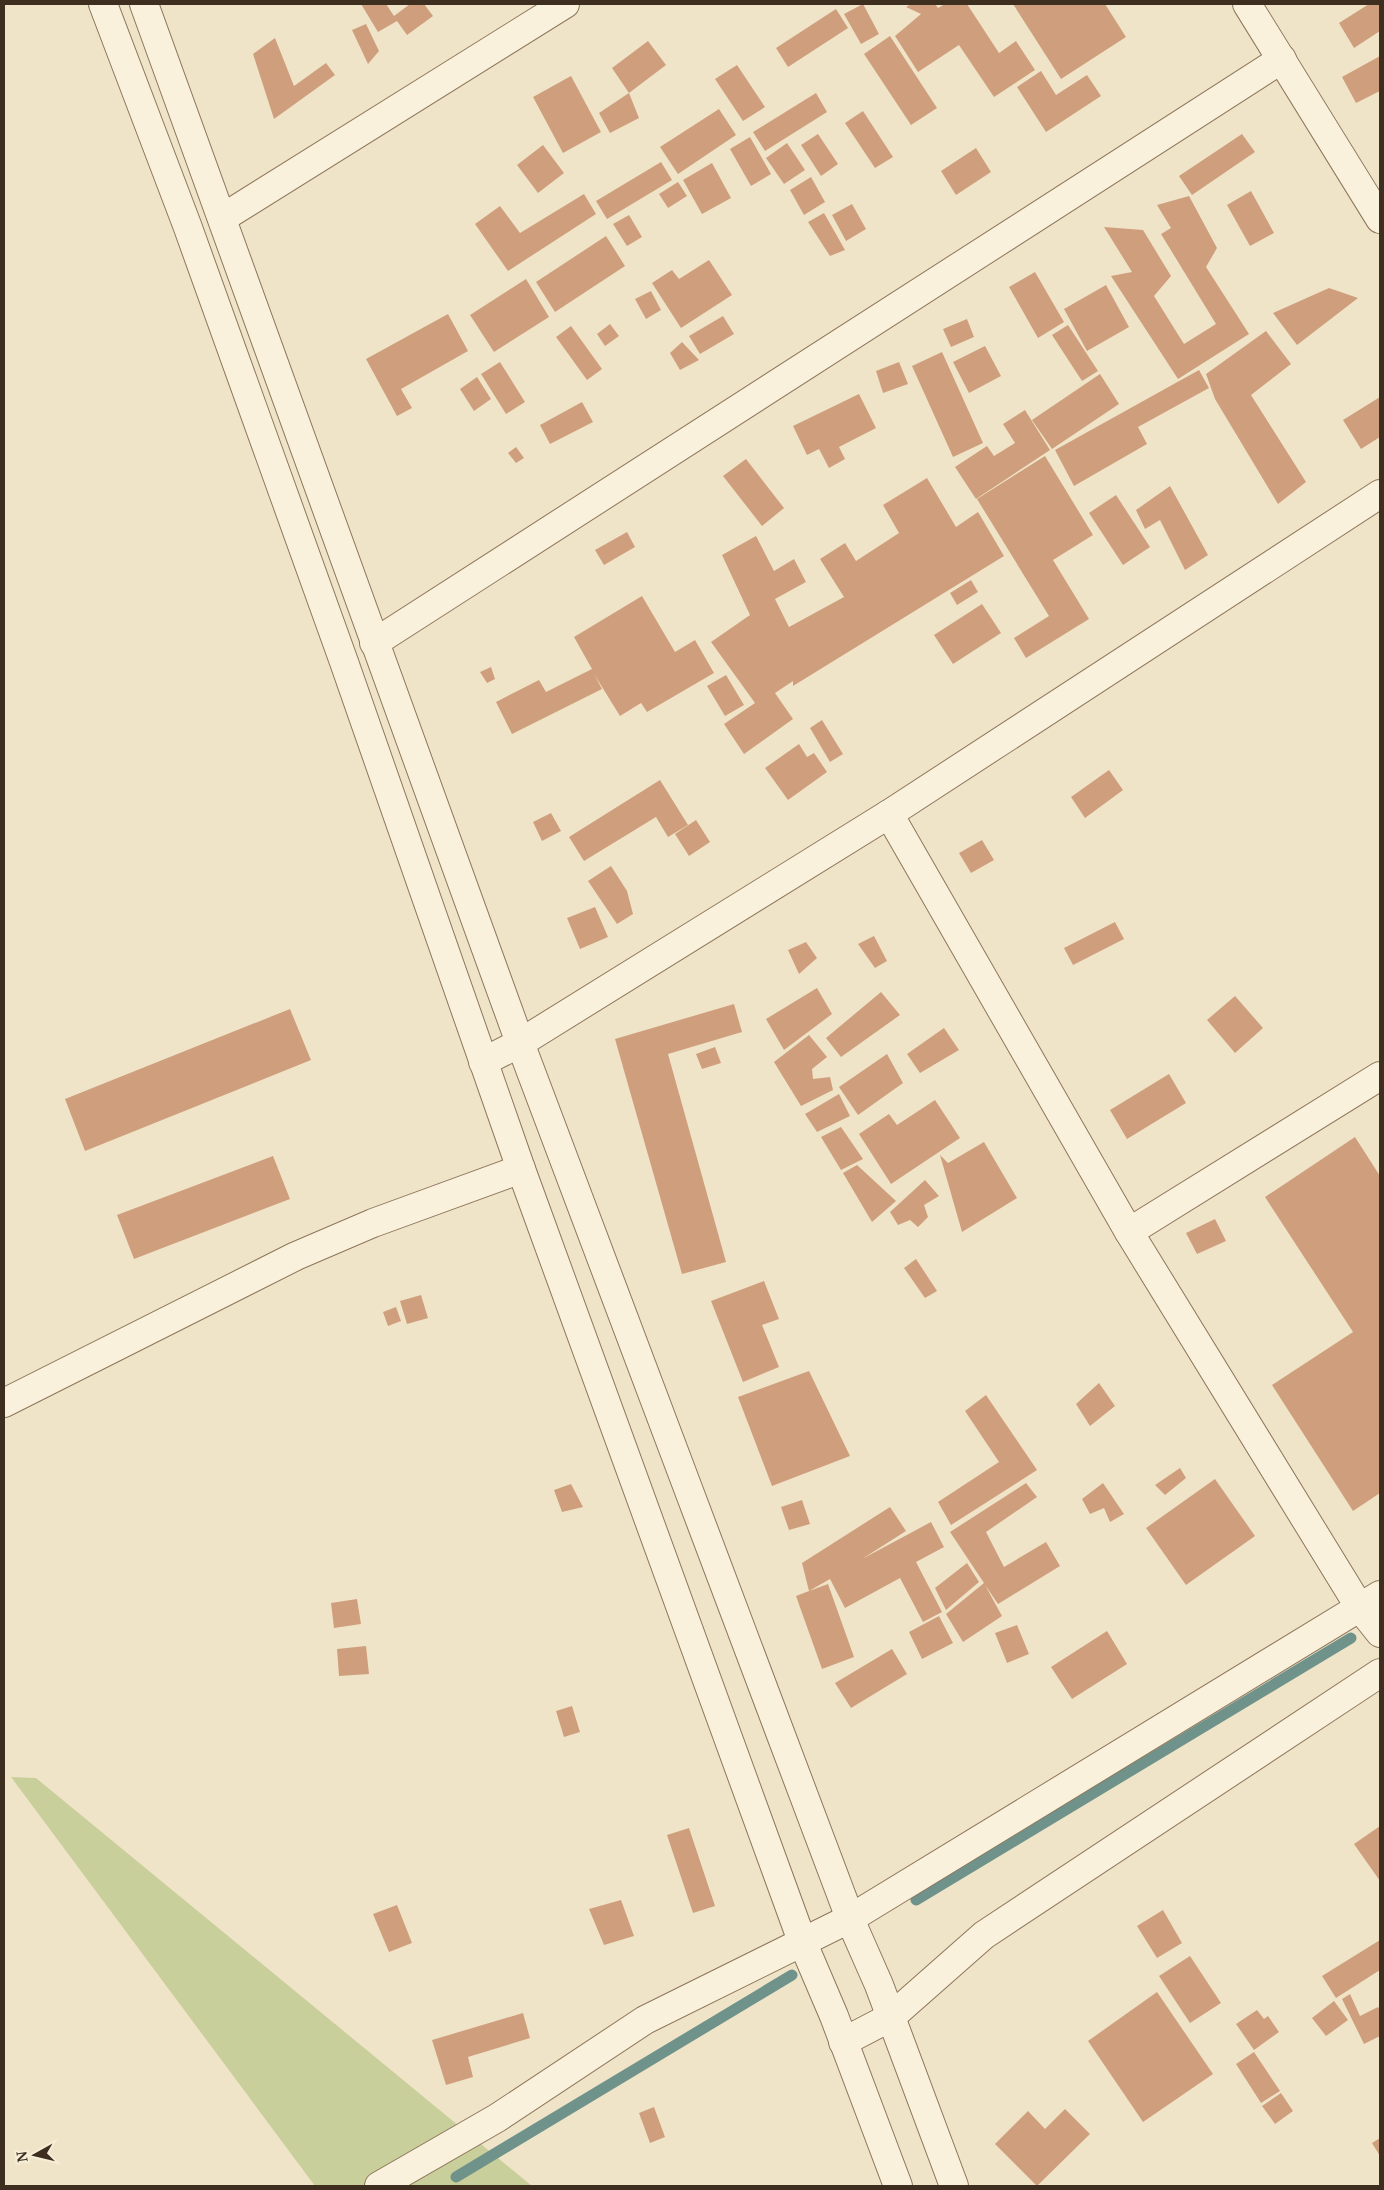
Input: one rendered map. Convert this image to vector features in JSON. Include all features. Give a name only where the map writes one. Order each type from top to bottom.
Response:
[{"type":"street","points":[[103,4],[190,234],[344,662],[521,1169],[802,1941],[898,2186]]},
{"type":"street","points":[[144,4],[224,217],[374,643],[520,1043],[954,2186]]},
{"type":"street","points":[[224,217],[566,4]]},
{"type":"street","points":[[1246,4],[1380,219]]},
{"type":"street","points":[[374,643],[1282,59]]},
{"type":"street","points":[[483,1062],[520,1043],[889,814],[1380,494]]},
{"type":"street","points":[[889,814],[1129,1232],[1370,1602],[1380,1633]]},
{"type":"street","points":[[1129,1232],[1380,1076]]},
{"type":"street","points":[[4,1403],[296,1256],[373,1223],[521,1169]]},
{"type":"street","points":[[379,2186],[497,2118],[645,2020],[851,1918],[1370,1602]]},
{"type":"street","points":[[843,2042],[891,2017],[984,1935],[1380,1673]]},
{"type":"green space","points":[[11,1777],[36,1778],[532,2186],[315,2186]]},
{"type":"building","points":[[361,4],[386,4],[394,16],[410,4],[424,4],[433,16],[407,35],[397,21],[378,32]]},
{"type":"building","points":[[863,4],[879,34],[861,44],[844,14]]},
{"type":"building","points":[[911,4],[935,4],[938,8],[945,4],[967,4],[999,53],[1016,41],[1035,70],[994,97],[959,45],[918,72],[895,36],[921,14],[906,7]]},
{"type":"building","points":[[1013,4],[1105,4],[1126,37],[1061,79]]},
{"type":"building","points":[[1369,4],[1380,4],[1380,31],[1354,48],[1339,23]]},
{"type":"building","points":[[836,9],[848,28],[788,67],[776,48]]},
{"type":"building","points":[[366,24],[379,51],[368,64],[352,30]]},
{"type":"building","points":[[890,36],[937,108],[911,125],[864,54]]},
{"type":"building","points":[[275,38],[294,86],[326,63],[335,75],[274,119],[253,54]]},
{"type":"building","points":[[648,41],[666,65],[629,93],[612,68]]},
{"type":"building","points":[[1380,56],[1380,91],[1356,103],[1342,77]]},
{"type":"building","points":[[737,65],[765,107],[743,121],[715,79]]},
{"type":"building","points":[[1041,71],[1056,95],[1087,75],[1101,96],[1046,132],[1017,87]]},
{"type":"building","points":[[571,76],[601,132],[563,153],[533,97]]},
{"type":"building","points":[[629,93],[639,118],[610,133],[599,113]]},
{"type":"building","points":[[816,93],[827,112],[765,151],[753,132]]},
{"type":"building","points":[[719,109],[736,135],[678,174],[660,147]]},
{"type":"building","points":[[863,111],[893,157],[875,168],[845,123]]},
{"type":"building","points":[[818,134],[838,164],[821,176],[801,145]]},
{"type":"building","points":[[1242,134],[1255,152],[1192,195],[1179,176]]},
{"type":"building","points":[[750,137],[771,174],[751,186],[730,149]]},
{"type":"building","points":[[787,143],[805,170],[784,184],[766,158]]},
{"type":"building","points":[[543,145],[564,173],[538,193],[517,165]]},
{"type":"building","points":[[976,148],[991,172],[956,195],[941,171]]},
{"type":"building","points":[[661,162],[672,180],[607,219],[596,201]]},
{"type":"building","points":[[712,163],[731,198],[702,214],[683,180]]},
{"type":"building","points":[[811,177],[825,202],[804,215],[790,190]]},
{"type":"building","points":[[678,182],[687,196],[668,208],[659,194]]},
{"type":"building","points":[[1251,191],[1274,233],[1250,246],[1227,205]]},
{"type":"building","points":[[584,194],[596,214],[508,271],[475,224],[500,206],[520,233]]},
{"type":"building","points":[[1189,196],[1217,248],[1206,267],[1249,334],[1178,379],[1111,276],[1132,272],[1104,227],[1143,230],[1171,276],[1154,296],[1184,344],[1216,324],[1161,234],[1171,228],[1157,205]]},
{"type":"building","points":[[852,204],[866,229],[846,241],[832,215]]},
{"type":"building","points":[[824,213],[845,250],[830,256],[808,222]]},
{"type":"building","points":[[629,215],[642,237],[627,246],[613,224]]},
{"type":"building","points":[[606,236],[625,266],[555,312],[536,282]]},
{"type":"building","points":[[709,260],[732,295],[681,328],[652,283],[672,270],[679,279]]},
{"type":"building","points":[[1035,272],[1064,322],[1038,338],[1009,287]]},
{"type":"building","points":[[526,279],[549,317],[494,352],[470,315]]},
{"type":"building","points":[[1106,285],[1129,327],[1087,351],[1064,309]]},
{"type":"building","points":[[1329,288],[1358,298],[1297,345],[1273,313]]},
{"type":"building","points":[[651,291],[661,310],[646,319],[635,299]]},
{"type":"building","points":[[448,314],[468,351],[401,389],[412,408],[397,416],[366,359]]},
{"type":"building","points":[[723,316],[734,334],[700,354],[689,336]]},
{"type":"building","points":[[967,319],[974,337],[951,347],[943,329]]},
{"type":"building","points":[[610,324],[619,336],[605,346],[597,334]]},
{"type":"building","points":[[1068,325],[1098,371],[1082,381],[1052,335]]},
{"type":"building","points":[[571,326],[602,369],[587,380],[556,337]]},
{"type":"building","points":[[1266,331],[1291,364],[1251,395],[1306,482],[1278,504],[1215,399],[1206,374]]},
{"type":"building","points":[[682,342],[699,360],[680,370],[670,353]]},
{"type":"building","points":[[985,346],[1001,376],[969,393],[953,362]]},
{"type":"building","points":[[942,352],[983,443],[953,457],[912,366]]},
{"type":"building","points":[[500,362],[525,402],[506,414],[481,374]]},
{"type":"building","points":[[899,362],[908,384],[883,393],[876,371]]},
{"type":"building","points":[[1199,370],[1209,388],[1138,427],[1147,444],[1074,486],[1055,450]]},
{"type":"building","points":[[1100,374],[1119,404],[1052,449],[1032,420]]},
{"type":"building","points":[[477,377],[491,399],[474,411],[460,389]]},
{"type":"building","points":[[859,394],[876,428],[839,447],[845,459],[829,468],[819,449],[807,455],[793,426]]},
{"type":"building","points":[[1380,397],[1380,437],[1361,449],[1343,420]]},
{"type":"building","points":[[582,402],[593,422],[550,444],[540,425]]},
{"type":"building","points":[[1025,410],[1050,450],[976,499],[955,467],[987,446],[994,456],[1015,443],[1003,424]]},
{"type":"building","points":[[516,447],[524,458],[516,463],[508,453]]},
{"type":"building","points":[[1045,456],[1093,535],[1053,560],[1089,619],[1026,658],[1014,638],[1049,616],[977,499]]},
{"type":"building","points":[[746,459],[784,508],[762,526],[723,476]]},
{"type":"building","points":[[927,478],[956,527],[978,512],[1004,556],[793,686],[793,681],[775,693],[793,719],[744,754],[724,724],[755,703],[711,642],[750,615],[722,555],[756,536],[774,571],[794,559],[806,582],[775,599],[789,627],[844,597],[820,559],[845,543],[856,561],[899,533],[883,505]]},
{"type":"building","points":[[1170,486],[1208,555],[1185,570],[1160,520],[1145,529],[1136,510]]},
{"type":"building","points":[[1116,495],[1150,547],[1123,565],[1089,513]]},
{"type":"building","points":[[627,532],[635,547],[604,565],[595,550]]},
{"type":"building","points":[[971,580],[978,592],[957,605],[950,593]]},
{"type":"building","points":[[642,596],[675,652],[695,640],[714,673],[647,712],[641,703],[620,716],[594,674],[602,689],[512,734],[496,702],[539,680],[546,692],[592,669],[574,637]]},
{"type":"building","points":[[982,604],[1001,633],[953,664],[934,635]]},
{"type":"building","points":[[491,667],[495,679],[487,683],[480,672]]},
{"type":"building","points":[[726,675],[744,705],[725,716],[707,686]]},
{"type":"building","points":[[822,720],[843,754],[830,762],[810,728]]},
{"type":"building","points":[[799,744],[807,757],[814,753],[827,772],[788,800],[765,768]]},
{"type":"building","points":[[1109,770],[1123,790],[1085,818],[1071,797]]},
{"type":"building","points":[[660,780],[688,825],[668,837],[656,817],[584,861],[569,837]]},
{"type":"building","points":[[551,813],[561,831],[542,841],[533,822]]},
{"type":"building","points":[[696,820],[710,842],[689,856],[675,834]]},
{"type":"building","points":[[982,840],[994,860],[971,873],[959,853]]},
{"type":"building","points":[[611,866],[627,891],[633,914],[617,924],[588,881]]},
{"type":"building","points":[[595,907],[608,937],[580,949],[567,918]]},
{"type":"building","points":[[1115,922],[1124,939],[1073,965],[1064,948]]},
{"type":"building","points":[[874,936],[887,961],[875,968],[858,944]]},
{"type":"building","points":[[806,942],[817,958],[799,974],[788,950]]},
{"type":"building","points":[[817,988],[832,1014],[784,1050],[766,1019]]},
{"type":"building","points":[[881,992],[900,1015],[841,1057],[826,1038]]},
{"type":"building","points":[[1235,996],[1263,1028],[1235,1053],[1207,1020]]},
{"type":"building","points":[[734,1004],[742,1032],[668,1054],[726,1262],[682,1274],[615,1039]]},
{"type":"building","points":[[290,1009],[311,1060],[85,1151],[65,1099]]},
{"type":"building","points":[[944,1028],[959,1050],[920,1073],[907,1054]]},
{"type":"building","points":[[809,1035],[827,1057],[812,1069],[813,1079],[830,1077],[833,1090],[801,1106],[774,1062]]},
{"type":"building","points":[[715,1047],[721,1063],[702,1069],[696,1054]]},
{"type":"building","points":[[887,1054],[903,1083],[858,1115],[839,1087]]},
{"type":"building","points":[[1169,1074],[1186,1103],[1127,1139],[1110,1110]]},
{"type":"building","points":[[839,1094],[850,1116],[817,1132],[805,1114]]},
{"type":"building","points":[[935,1100],[960,1138],[891,1184],[859,1134],[889,1114],[897,1125]]},
{"type":"building","points":[[841,1127],[863,1159],[841,1170],[821,1137]]},
{"type":"building","points":[[1355,1137],[1380,1176],[1380,1493],[1353,1511],[1272,1385],[1353,1332],[1265,1197]]},
{"type":"building","points":[[984,1142],[1017,1198],[962,1232],[940,1155],[948,1163]]},
{"type":"building","points":[[273,1156],[290,1199],[134,1259],[117,1215]]},
{"type":"building","points":[[857,1165],[896,1201],[872,1222],[843,1173]]},
{"type":"building","points":[[925,1180],[939,1196],[924,1205],[928,1217],[918,1227],[910,1220],[898,1225],[890,1212]]},
{"type":"building","points":[[1215,1219],[1226,1241],[1197,1254],[1186,1233]]},
{"type":"building","points":[[916,1259],[937,1291],[925,1298],[904,1268]]},
{"type":"building","points":[[764,1281],[779,1319],[762,1325],[779,1367],[743,1382],[711,1301]]},
{"type":"building","points":[[421,1295],[428,1318],[407,1324],[400,1301]]},
{"type":"building","points":[[396,1307],[401,1321],[388,1326],[383,1312]]},
{"type":"building","points":[[809,1371],[850,1456],[772,1486],[738,1397]]},
{"type":"building","points":[[1099,1383],[1115,1406],[1090,1426],[1076,1404]]},
{"type":"building","points":[[986,1395],[1037,1470],[951,1525],[938,1502],[999,1462],[965,1411]]},
{"type":"building","points":[[1180,1468],[1186,1478],[1165,1495],[1155,1485]]},
{"type":"building","points":[[1215,1479],[1255,1536],[1186,1585],[1146,1528]]},
{"type":"building","points":[[1026,1483],[1037,1497],[986,1532],[1004,1567],[1046,1542],[1060,1566],[998,1604],[985,1585],[1002,1616],[963,1642],[946,1614],[984,1583],[950,1532]]},
{"type":"building","points":[[1103,1483],[1124,1514],[1110,1522],[1104,1508],[1090,1514],[1082,1499]]},
{"type":"building","points":[[571,1484],[583,1507],[562,1512],[554,1490]]},
{"type":"building","points":[[802,1500],[810,1524],[789,1530],[781,1507]]},
{"type":"building","points":[[890,1507],[906,1531],[862,1559],[931,1522],[944,1547],[916,1562],[942,1612],[923,1622],[900,1578],[845,1608],[830,1579],[809,1591],[802,1563]]},
{"type":"building","points":[[967,1563],[979,1582],[946,1610],[935,1588]]},
{"type":"building","points":[[828,1584],[854,1657],[822,1669],[796,1596]]},
{"type":"building","points":[[357,1599],[361,1624],[334,1628],[331,1603]]},
{"type":"building","points":[[939,1616],[953,1643],[922,1659],[909,1632]]},
{"type":"building","points":[[1017,1625],[1029,1654],[1007,1663],[995,1633]]},
{"type":"building","points":[[1107,1631],[1127,1664],[1072,1699],[1051,1667]]},
{"type":"building","points":[[366,1646],[369,1674],[339,1676],[337,1649]]},
{"type":"building","points":[[892,1649],[907,1674],[851,1708],[835,1683]]},
{"type":"building","points":[[572,1706],[580,1732],[564,1737],[556,1711]]},
{"type":"building","points":[[1380,1826],[1380,1881],[1354,1844]]},
{"type":"building","points":[[689,1828],[715,1906],[693,1913],[667,1835]]},
{"type":"building","points":[[621,1900],[634,1936],[604,1945],[589,1909]]},
{"type":"building","points":[[397,1905],[412,1943],[389,1952],[373,1914]]},
{"type":"building","points":[[1163,1910],[1182,1943],[1157,1958],[1137,1926]]},
{"type":"building","points":[[1380,1940],[1380,1970],[1336,1998],[1322,1976]]},
{"type":"building","points":[[1190,1956],[1221,2003],[1190,2023],[1159,1976]]},
{"type":"building","points":[[1157,1992],[1213,2074],[1143,2122],[1088,2041]]},
{"type":"building","points":[[1350,1994],[1360,2016],[1378,2007],[1380,2010],[1380,2036],[1364,2044],[1342,1999]]},
{"type":"building","points":[[1334,2001],[1348,2020],[1326,2036],[1312,2018]]},
{"type":"building","points":[[1257,2010],[1264,2019],[1268,2016],[1279,2032],[1254,2050],[1236,2024]]},
{"type":"building","points":[[523,2013],[530,2038],[468,2057],[473,2077],[446,2085],[432,2040]]},
{"type":"building","points":[[1254,2052],[1280,2091],[1261,2103],[1236,2064]]},
{"type":"building","points":[[1281,2093],[1293,2111],[1275,2124],[1262,2106]]},
{"type":"building","points":[[654,2107],[665,2137],[650,2143],[639,2113]]},
{"type":"building","points":[[1065,2109],[1090,2134],[1037,2186],[995,2144],[1028,2111],[1045,2129]]},
{"type":"building","points":[[1380,2138],[1380,2156],[1372,2143]]},
{"type":"waterway","points":[[916,1900],[1351,1638]]},
{"type":"waterway","points":[[456,2177],[792,1975]]}]
